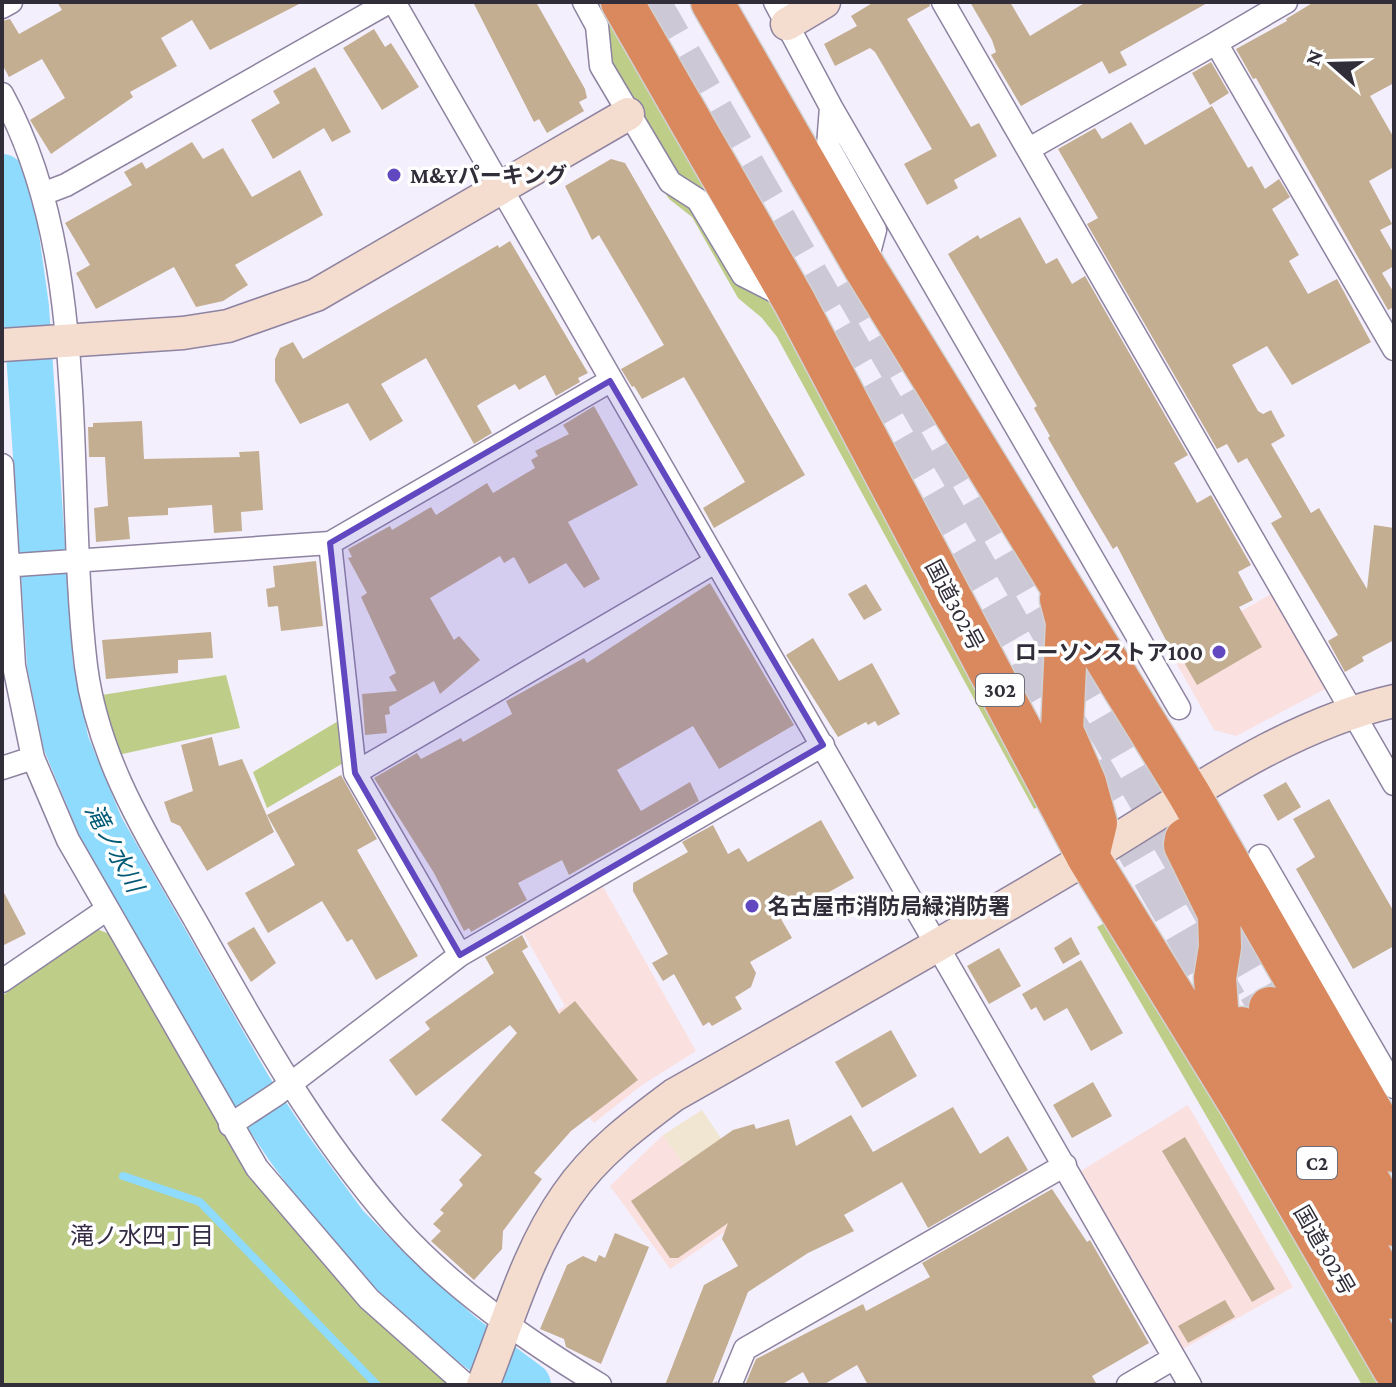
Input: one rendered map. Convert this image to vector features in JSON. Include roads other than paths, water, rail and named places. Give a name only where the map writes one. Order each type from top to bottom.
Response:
[{"type":"highway","name":"国道302号","points":[[622,2],[794,301],[1088,857],[1243,1109],[1394,1369]]},
{"type":"highway","points":[[712,2],[865,268],[1189,794],[1310,974],[1394,1151]]},
{"type":"highway","points":[[1056,578],[1067,622],[1062,730],[1085,783],[1096,823],[1088,857]]},
{"type":"highway","points":[[1189,794],[1185,845],[1219,914],[1220,947],[1215,978],[1218,1022],[1243,1109]]},
{"type":"highway","name":"C2","points":[[1394,1225],[1256,1018],[1394,1298]]},
{"type":"street","points":[[2,7],[11,2]]},
{"type":"street","points":[[45,193],[66,185],[391,2],[1190,1385]]},
{"type":"street","points":[[584,2],[597,26],[601,66],[670,182],[698,200],[743,275],[794,301]]},
{"type":"street","points":[[824,2],[781,13],[831,107],[1179,708]]},
{"type":"street","points":[[943,2],[1394,784]]},
{"type":"street","points":[[1029,149],[1286,2]]},
{"type":"street","points":[[1216,43],[1394,349]]},
{"type":"street","points":[[2,94],[17,121],[45,193],[56,251],[30,344],[80,560],[86,667],[98,722],[123,793],[288,1085],[396,1226],[456,1283],[488,1362]]},
{"type":"street","points":[[831,107],[828,146],[875,230],[865,268]]},
{"type":"street","points":[[30,344],[183,333],[228,326],[280,309],[316,295],[502,190],[628,114]]},
{"type":"street","points":[[14,565],[330,543],[610,381]]},
{"type":"street","points":[[2,465],[14,565],[8,667],[33,758],[68,840],[106,910],[257,1168],[323,1249],[393,1323],[488,1362],[600,1385]]},
{"type":"street","points":[[330,543],[355,773],[460,955]]},
{"type":"street","points":[[355,773],[715,562]]},
{"type":"street","points":[[488,1362],[543,1237],[566,1195],[605,1151],[641,1119],[674,1095],[938,945],[1189,794],[1352,711],[1394,701]]},
{"type":"street","points":[[230,1125],[270,1099],[460,955],[823,745]]},
{"type":"street","points":[[2,768],[33,758]]},
{"type":"street","points":[[1260,856],[1310,974],[1394,1087]]},
{"type":"street","points":[[2,981],[106,910]]},
{"type":"street","points":[[730,1385],[745,1349],[1065,1165]]},
{"type":"street","points":[[1128,1385],[1174,1358]]},
{"type":"waterway","name":"滝ノ水川","points":[[2,177],[15,229],[26,307],[50,665],[66,743],[101,828],[249,1088],[345,1225],[462,1336],[528,1385]]},
{"type":"waterway","points":[[123,1176],[200,1202],[377,1385]]},
{"type":"tunnel","points":[[649,2],[1226,1002]]},
{"type":"tunnel","points":[[850,280],[1270,1008]]},
{"type":"place","name":"M&Yパーキング","points":[[394,175]]},
{"type":"place","name":"ローソンストア100","points":[[1219,652]]},
{"type":"place","name":"名古屋市消防局緑消防署","points":[[752,906]]},
{"type":"district","name":"滝ノ水四丁目","points":[[142,1236]]}]
